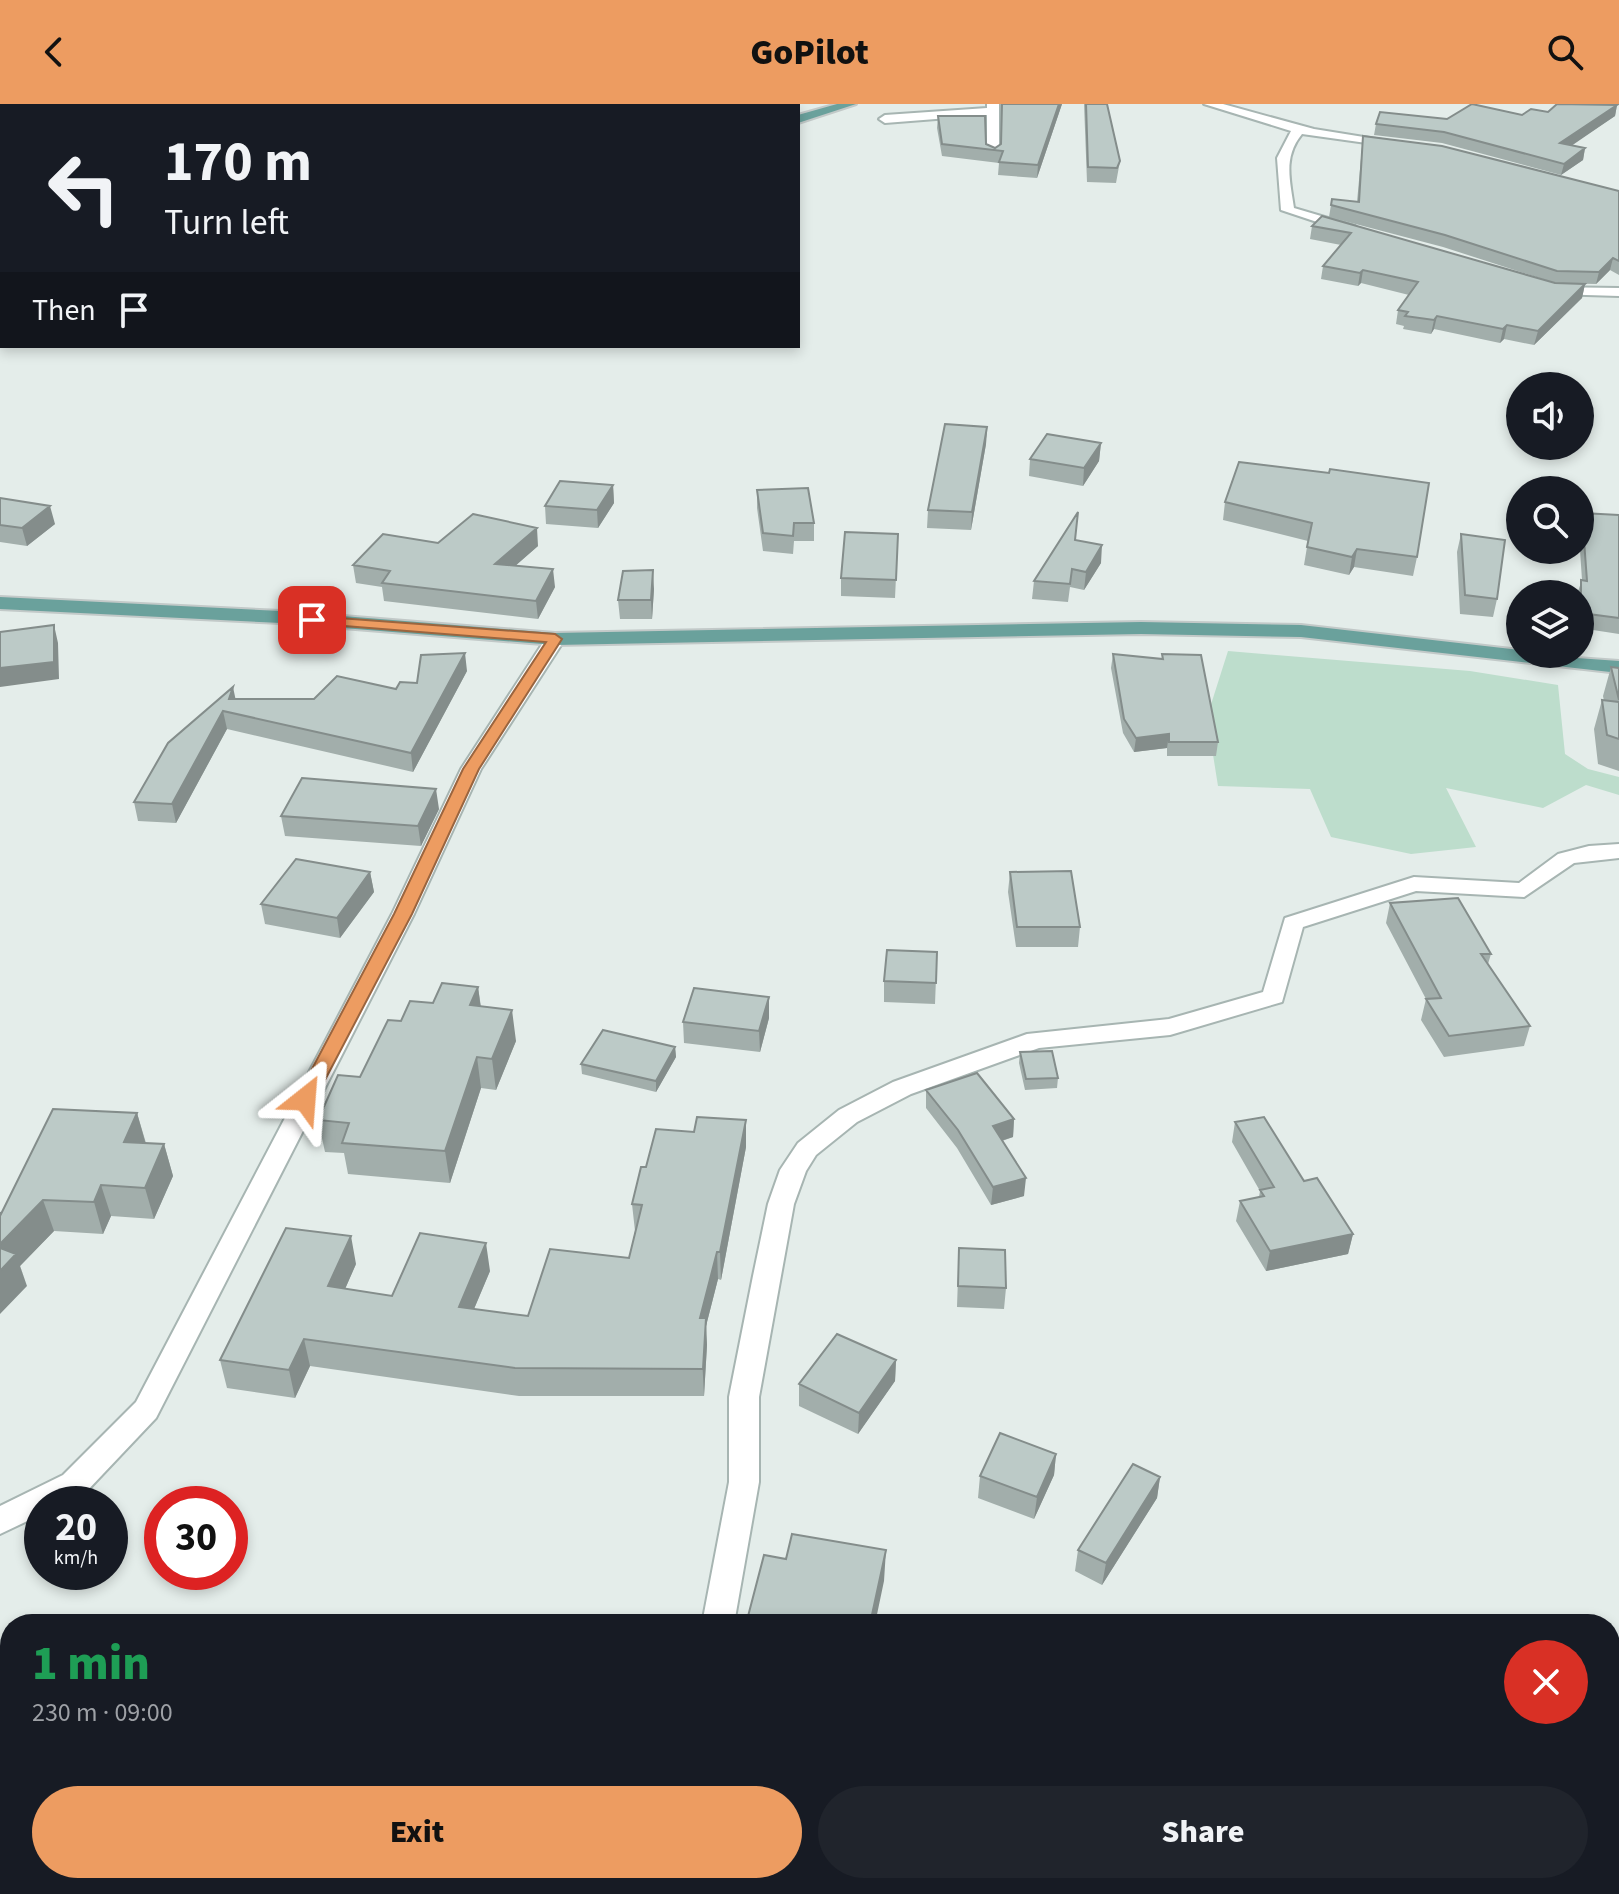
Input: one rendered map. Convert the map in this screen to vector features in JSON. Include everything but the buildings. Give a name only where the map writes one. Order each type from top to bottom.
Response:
[{"type":"main road","points":[[800,118],[850,104]]},
{"type":"main road","points":[[0,603],[281,617],[555,639],[697,639],[1141,628],[1301,631],[1619,667]]},
{"type":"street","points":[[1210,104],[1334,137],[1405,144]]},
{"type":"street","points":[[894,130],[882,113],[994,108],[993,154]]},
{"type":"street","points":[[1300,128],[1285,145],[1280,168],[1288,210],[1360,231]]},
{"type":"street","points":[[1538,286],[1553,290],[1619,292]]},
{"type":"street","points":[[0,1521],[74,1484],[146,1410],[403,914],[471,769],[555,639]]},
{"type":"street","points":[[720,1614],[744,1482],[744,1397],[781,1204],[793,1170],[807,1149],[848,1116],[902,1088],[1036,1040],[1170,1027],[1274,997],[1293,923],[1414,884],[1524,890],[1567,855],[1619,851]]},
{"type":"green space","points":[[1228,651],[1470,671],[1558,685],[1565,754],[1588,769],[1619,777],[1619,795],[1586,785],[1543,808],[1446,788],[1476,847],[1411,854],[1331,837],[1310,789],[1218,786],[1207,717]]},
{"type":"route","points":[[305,1099],[403,914],[471,769],[555,639],[312,620]]}]
